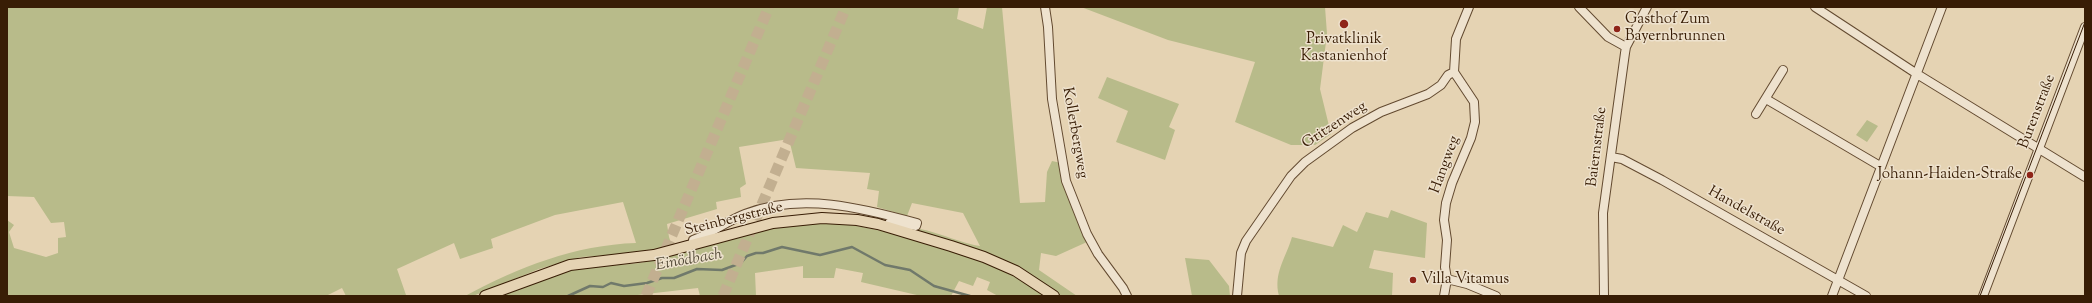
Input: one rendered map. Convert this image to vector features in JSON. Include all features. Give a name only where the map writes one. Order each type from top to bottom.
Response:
[{"type":"main road","name":"Steinbergstraße","points":[[485,296],[570,265],[654,255],[745,230],[789,220],[822,218],[857,220],[936,241],[1000,263],[1016,271],[1054,296]]},
{"type":"street","name":"Kollerbergweg","points":[[1045,7],[1048,27],[1052,99],[1066,181],[1087,234],[1098,254],[1123,288],[1127,296]]},
{"type":"street","points":[[1454,72],[1456,39],[1469,7]]},
{"type":"street","points":[[1579,7],[1608,37],[1626,47]]},
{"type":"street","name":"Baiernstraße","points":[[1604,296],[1603,213],[1626,47],[1648,7]]},
{"type":"street","points":[[1815,7],[1916,74],[2085,177]]},
{"type":"street","points":[[1832,296],[1880,166],[1942,7]]},
{"type":"street","name":"Burenstraße","points":[[1982,296],[2085,27]]},
{"type":"street","points":[[1756,114],[1783,70]]},
{"type":"street","name":"Hangweg","points":[[1444,296],[1447,279],[1445,267],[1447,240],[1444,220],[1446,203],[1452,183],[1471,138],[1476,112],[1470,95],[1454,72]]},
{"type":"street","name":"Gritzenweg","points":[[1237,296],[1241,253],[1246,241],[1291,176],[1305,162],[1352,128],[1381,112],[1428,94],[1440,85],[1448,75],[1454,72]]},
{"type":"street","points":[[1766,99],[1880,166]]},
{"type":"street","name":"Handelstraße","points":[[1611,157],[1622,159],[1662,180],[1866,296]]},
{"type":"street","points":[[693,245],[693,240],[722,228],[744,214],[793,204],[815,203],[844,206],[869,210],[917,223],[916,226],[889,223],[888,227]]},
{"type":"street","points":[[1447,279],[1467,284],[1496,296]]},
{"type":"green space","points":[[7,7],[959,7],[957,19],[983,29],[987,7],[1002,7],[1020,203],[1045,202],[1047,172],[1052,161],[1061,163],[1087,242],[1056,256],[1041,253],[1039,270],[1077,296],[1059,296],[1038,281],[902,227],[922,229],[980,246],[963,213],[912,203],[907,216],[877,207],[879,191],[867,189],[870,173],[796,168],[789,139],[739,147],[746,184],[740,188],[741,197],[716,202],[717,209],[667,224],[672,246],[640,253],[581,257],[539,269],[473,296],[465,296],[485,285],[548,259],[591,248],[636,243],[623,202],[555,215],[491,239],[493,248],[460,259],[454,243],[397,269],[406,295],[403,296],[346,296],[342,288],[326,296],[7,296],[7,220],[14,225],[9,232],[14,248],[46,257],[58,253],[58,238],[66,237],[64,222],[51,223],[34,197],[7,196]]},
{"type":"green space","points":[[1081,7],[1325,7],[1327,34],[1320,89],[1331,134],[1315,145],[1291,145],[1235,122],[1255,62],[1168,40]]},
{"type":"green space","points":[[1107,77],[1179,104],[1169,127],[1175,130],[1165,160],[1116,142],[1128,111],[1098,98]]},
{"type":"green space","points":[[1867,120],[1878,126],[1867,142],[1856,135]]},
{"type":"green space","points":[[1391,210],[1427,223],[1425,258],[1374,250],[1369,268],[1393,273],[1392,296],[1279,296],[1279,273],[1292,237],[1333,247],[1343,225],[1357,232],[1366,212],[1388,218]]},
{"type":"green space","points":[[833,223],[875,229],[945,249],[990,265],[1018,279],[1045,296],[998,296],[987,290],[990,282],[977,277],[973,286],[959,281],[951,296],[921,296],[861,282],[863,273],[836,268],[834,278],[803,278],[803,266],[755,273],[756,296],[700,296],[698,288],[629,296],[496,296],[574,269],[640,263],[664,258],[750,233],[784,226]]},
{"type":"green space","points":[[1185,258],[1209,260],[1229,286],[1230,296],[1192,296]]},
{"type":"waterway","name":"Einödbach","points":[[568,296],[590,286],[603,287],[611,283],[624,286],[647,283],[662,278],[674,278],[697,269],[722,270],[741,263],[747,256],[782,247],[820,255],[852,247],[885,265],[910,270],[934,286],[970,296]]},
{"type":"tunnel","points":[[646,296],[769,7]]},
{"type":"tunnel","points":[[723,296],[846,7]]},
{"type":"tram line","points":[[1980,296],[2085,22]]},
{"type":"place","name":"Privatklinik Kastanienhof","points":[[1344,24]]},
{"type":"place","name":"Gasthof Zum Bayernbrunnen","points":[[1617,29]]},
{"type":"place","name":"Johann-Haiden-Straße","points":[[2030,175]]},
{"type":"place","name":"Villa Vitamus","points":[[1413,280]]}]
